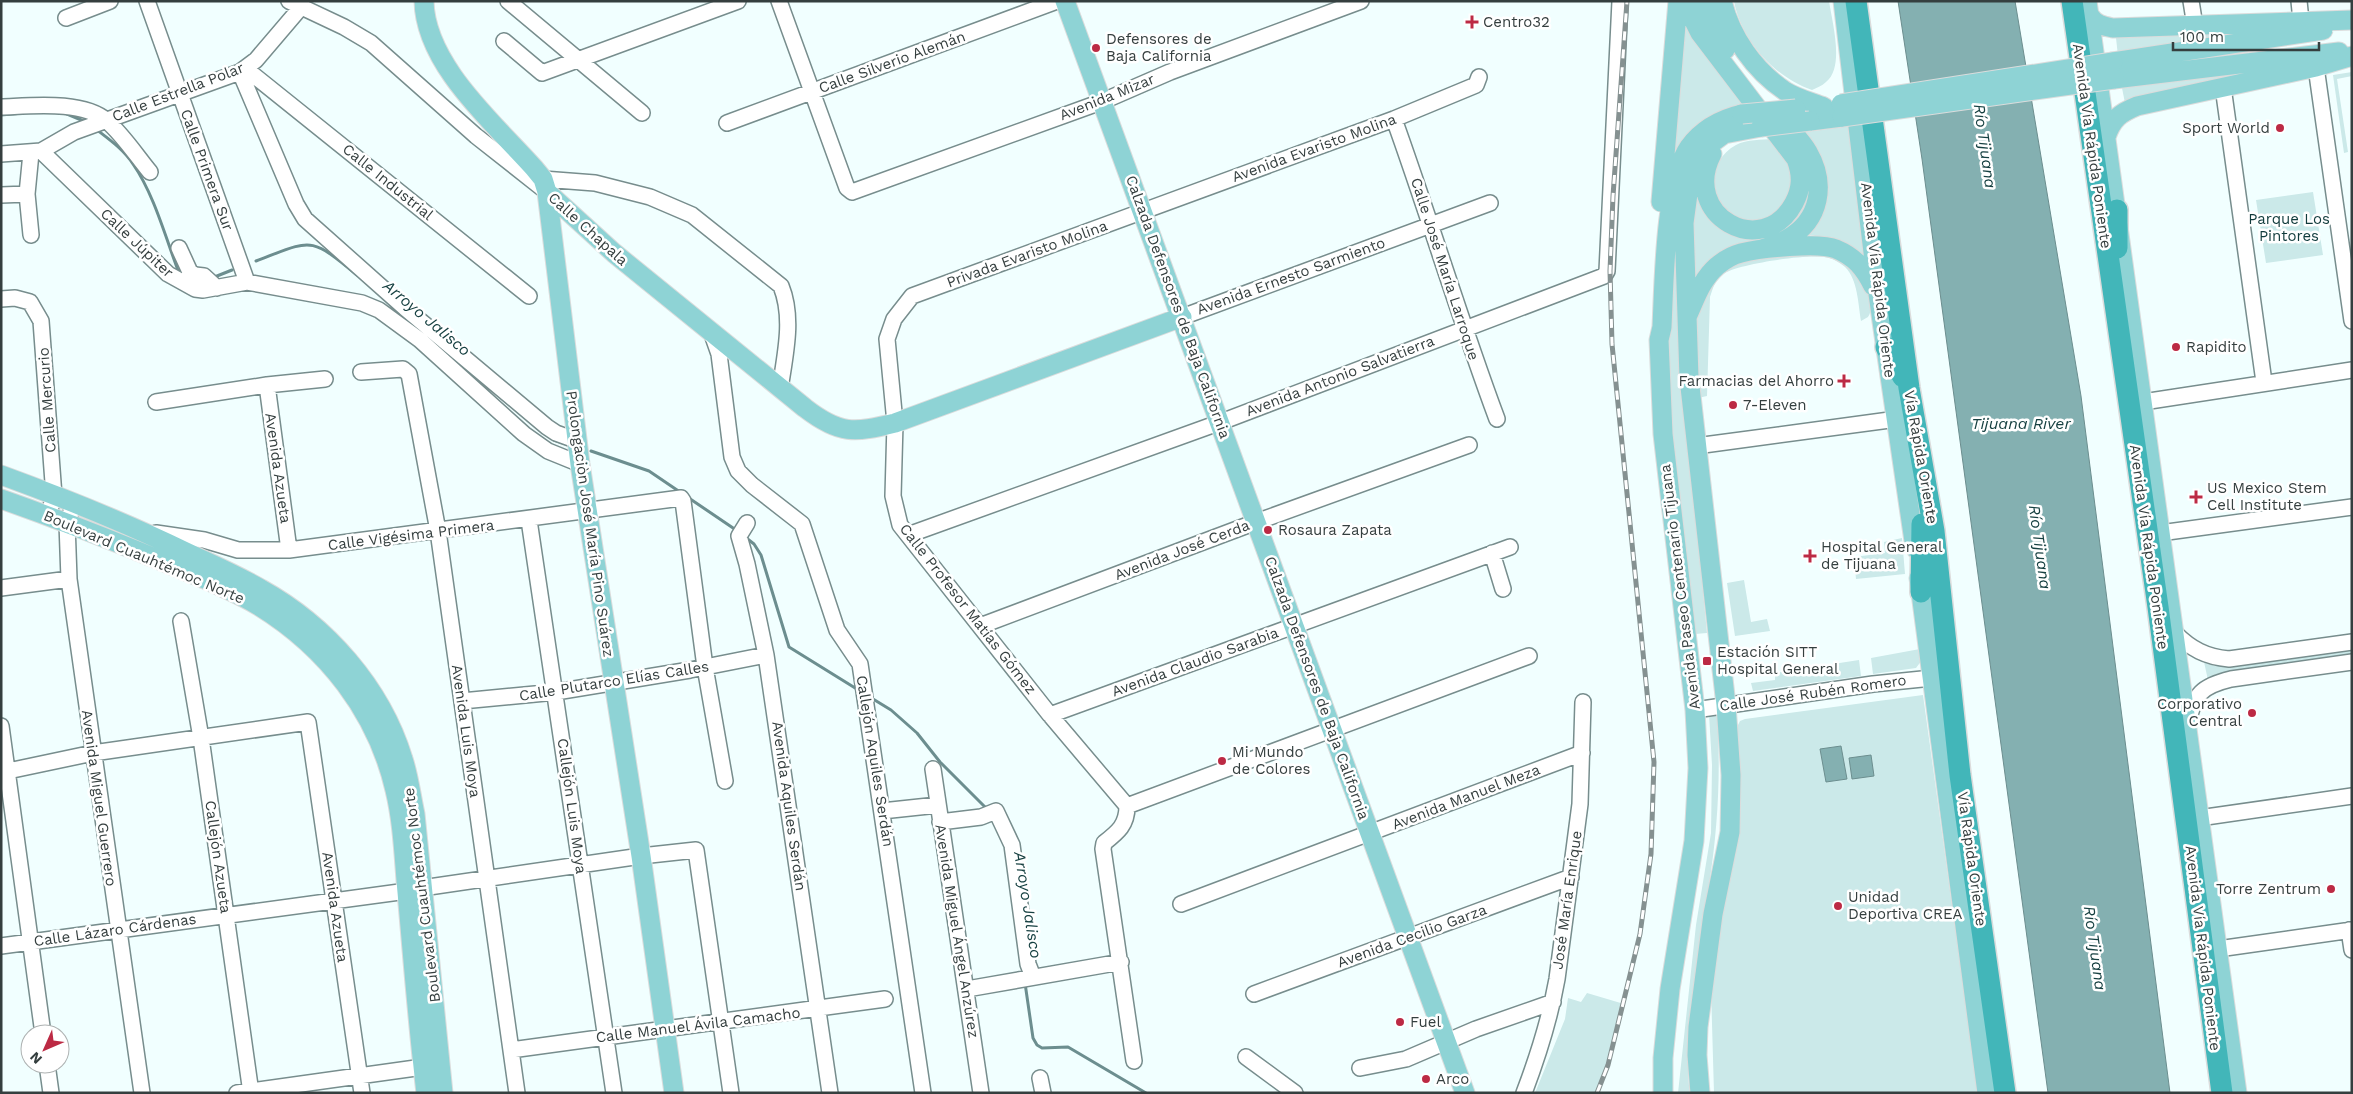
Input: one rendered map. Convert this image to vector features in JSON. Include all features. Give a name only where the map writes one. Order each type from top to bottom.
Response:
[{"type":"highway","name":"Avenida Vía Rápida Poniente","points":[[2072,1],[2162,642],[2222,1093]]},
{"type":"highway","name":"Vía Rápida Oriente","points":[[1846,2],[1934,530],[1954,724],[1970,852],[2005,1093]]},
{"type":"highway","points":[[2116,318],[2117,210]]},
{"type":"highway","points":[[1886,346],[1909,388]]},
{"type":"highway","points":[[1921,592],[1924,472]]},
{"type":"highway","points":[[1945,774],[1962,820],[1970,852]]},
{"type":"highway","points":[[2216,1053],[2228,1093]]},
{"type":"highway","points":[[1999,1093],[2000,1064]]},
{"type":"main road","points":[[424,1],[433,41],[461,89],[545,185]]},
{"type":"main road","name":"Calzada Defensores de Baja California","points":[[1065,1],[1100,102],[1182,317],[1466,1093]]},
{"type":"main road","points":[[1659,340],[1655,324],[1656,283],[1678,1]]},
{"type":"main road","points":[[1688,1],[1691,15],[1700,33],[1787,146],[1800,168],[1800,186],[1792,207],[1778,223],[1758,230],[1735,227],[1725,221],[1710,203],[1704,181],[1706,167],[1713,154],[1723,143],[1750,123],[1803,115],[1836,110],[2114,70],[2352,25]]},
{"type":"main road","points":[[1705,1],[1713,31],[1725,50],[1807,150],[1814,165],[1820,187],[1818,203],[1803,226],[1789,238],[1762,249]]},
{"type":"main road","points":[[1722,1],[1728,23],[1740,44],[1757,66],[1784,90],[1836,110]]},
{"type":"main road","name":"Avenida Vía Rápida Oriente","points":[[1846,2],[1878,294],[1921,592],[1987,1093]]},
{"type":"main road","points":[[2089,9],[2094,22],[2113,28],[2352,20]]},
{"type":"main road","name":"Avenida Vía Rápida Poniente","points":[[2089,9],[2237,1093]]},
{"type":"main road","points":[[2114,70],[2352,51]]},
{"type":"main road","points":[[2106,137],[2109,127],[2120,113],[2137,106],[2316,67],[2352,56]]},
{"type":"main road","name":"Avenida Paseo Centenario Tijuana","points":[[1663,1093],[1663,1058],[1670,989],[1697,809],[1698,768],[1695,710],[1663,434],[1659,340],[1662,327],[1671,205],[1682,160],[1688,148],[1710,127],[1720,121],[1750,123]]},
{"type":"main road","name":"Avenida Paseo Centenario Tijuana","points":[[1700,1093],[1696,1055],[1698,1027],[1713,914],[1730,832],[1731,775],[1726,705],[1709,544],[1696,446],[1686,321],[1684,223],[1690,179],[1696,161],[1708,145],[1724,134],[1750,123]]},
{"type":"main road","name":"Calle Chapala","points":[[545,185],[614,253],[818,418],[831,426],[860,431],[895,423]]},
{"type":"main road","name":"Prolongaciòn José María Pino Suárez","points":[[545,185],[580,464],[641,856],[674,1093]]},
{"type":"main road","points":[[1686,321],[1701,286],[1719,264],[1739,253],[1762,249],[1817,246],[1834,248],[1852,257],[1863,267],[1878,294]]},
{"type":"main road","name":"Avenida Ernesto Sarmiento","points":[[895,423],[1182,317]]},
{"type":"main road","name":"Boulevard Cuauhtémoc Norte","points":[[1,475],[142,530],[263,590],[312,624],[339,649],[380,706],[403,758],[415,814],[414,890],[426,1093]]},
{"type":"main road","name":"Boulevard Cuauhtémoc Norte","points":[[1,499],[67,523],[190,573],[258,605],[296,631],[339,674],[357,699],[373,728],[389,767],[414,890],[443,1093]]},
{"type":"main road","points":[[1653,1093],[1663,1058]]},
{"type":"street","points":[[66,18],[110,1]]},
{"type":"street","name":"Calle Primera Sur","points":[[147,1],[247,282]]},
{"type":"street","points":[[508,1],[642,113]]},
{"type":"street","points":[[504,41],[542,73],[580,61],[738,1]]},
{"type":"street","points":[[779,1],[812,92]]},
{"type":"street","name":"Calle Silverio Alemán","points":[[727,122],[1057,1]]},
{"type":"street","name":"Avenida Mizar","points":[[812,92],[847,188],[852,192],[1100,102],[1170,72],[1361,1]]},
{"type":"street","name":"Avenida Antonio Salvatierra","points":[[908,535],[1220,422],[1604,276],[1608,271],[1620,1]]},
{"type":"street","points":[[2191,1],[2195,26]]},
{"type":"street","points":[[2299,1],[2301,21]]},
{"type":"street","name":"Calle Estrella Polar","points":[[1,107],[52,104],[81,109],[104,121],[243,71],[256,60],[295,4]]},
{"type":"street","name":"Calle Chapala","points":[[295,4],[344,27],[371,43],[476,136],[545,185]]},
{"type":"street","points":[[2316,67],[2352,321]]},
{"type":"street","points":[[243,71],[296,204],[305,219],[405,308],[547,427],[556,433],[578,441]]},
{"type":"street","name":"Calle Industrial","points":[[243,71],[529,296]]},
{"type":"street","name":"Avenida Evaristo Molina","points":[[1142,211],[1394,119],[1476,85],[1479,77]]},
{"type":"street","points":[[2224,87],[2264,382]]},
{"type":"street","name":"Calle José María Larroque","points":[[1394,119],[1432,223],[1464,329],[1497,419]]},
{"type":"street","points":[[1,154],[36,152],[84,128],[104,121],[150,172]]},
{"type":"street","points":[[31,235],[27,194],[36,152]]},
{"type":"street","name":"Calle Júpiter","points":[[36,152],[168,274],[195,289],[211,282],[247,282],[362,303],[395,320],[420,340],[524,434],[548,451],[580,464]]},
{"type":"street","points":[[545,185],[595,183],[650,197],[692,215],[781,286],[786,298],[787,342],[780,389]]},
{"type":"street","points":[[1,195],[27,194]]},
{"type":"street","name":"Avenida Ernesto Sarmiento","points":[[1182,317],[1490,203]]},
{"type":"street","name":"Privada Evaristo Molina","points":[[912,296],[1142,211]]},
{"type":"street","points":[[179,248],[190,272],[211,282]]},
{"type":"street","name":"Calle Profesor Matías Gómez","points":[[912,296],[894,319],[887,339],[895,423],[893,496],[900,525],[1050,715],[1127,806]]},
{"type":"street","name":"Calle Mercurio","points":[[8,299],[30,302],[40,321],[54,496],[48,516]]},
{"type":"street","name":"Callejón Aquiles Serdán","points":[[712,334],[719,354],[732,457],[738,471],[752,485],[802,525],[840,636],[860,664],[922,1093]]},
{"type":"street","points":[[2143,402],[2352,370]]},
{"type":"street","name":"Avenida Luis Moya","points":[[361,372],[406,371],[438,531],[517,1093]]},
{"type":"street","points":[[156,402],[325,379]]},
{"type":"street","name":"Avenida Azueta","points":[[267,386],[289,550]]},
{"type":"street","points":[[1696,446],[1897,419]]},
{"type":"street","name":"Avenida José Cerda","points":[[980,626],[1256,522],[1469,445]]},
{"type":"street","name":"Calle Vigésima Primera","points":[[142,530],[204,540],[238,550],[289,550],[529,520],[587,510],[681,498],[683,501],[706,667]]},
{"type":"street","name":"Avenida Miguel Guerrero","points":[[74,504],[67,523],[69,579],[142,1093]]},
{"type":"street","points":[[2160,533],[2352,507]]},
{"type":"street","name":"Callejón Luis Moya","points":[[529,520],[614,1093]]},
{"type":"street","name":"Avenida Aquiles Serdán","points":[[743,529],[747,564],[766,655],[830,1093]]},
{"type":"street","name":"Avenida Claudio Sarabia","points":[[1050,715],[1510,547]]},
{"type":"street","points":[[1492,553],[1504,589]]},
{"type":"street","points":[[1,588],[69,579]]},
{"type":"street","name":"Callejón Azueta","points":[[181,621],[201,738],[226,915],[246,1092]]},
{"type":"street","points":[[2175,633],[2195,650],[2210,656],[2229,659],[2352,642]]},
{"type":"street","name":"Calle Plutarco Elías Calles","points":[[462,701],[556,692],[613,684],[766,655]]},
{"type":"street","points":[[1134,1061],[1121,962],[1103,850],[1104,843],[1124,825],[1127,818],[1127,806],[1530,656]]},
{"type":"street","points":[[2186,730],[2194,701],[2205,688],[2213,684],[2230,679],[2352,662]]},
{"type":"street","points":[[706,667],[725,781]]},
{"type":"street","name":"Calle José Rubén Romero","points":[[1695,710],[1873,684],[1932,678]]},
{"type":"street","name":"José María Enrique","points":[[1524,1093],[1553,1002],[1580,804],[1583,702]]},
{"type":"street","name":"Avenida Azueta","points":[[201,738],[308,722],[362,1093]]},
{"type":"street","points":[[1,726],[42,1024]]},
{"type":"street","points":[[8,771],[93,753],[201,738]]},
{"type":"street","name":"Avenida Manuel Meza","points":[[1181,904],[1582,753]]},
{"type":"street","name":"Avenida Miguel Ángel Anzúrez","points":[[933,769],[981,1093]]},
{"type":"street","points":[[2199,818],[2352,796]]},
{"type":"street","points":[[882,811],[938,805]]},
{"type":"street","points":[[940,822],[990,814],[1012,845],[1028,964],[1028,979]]},
{"type":"street","name":"Calle Lázaro Cárdenas","points":[[1,946],[414,890],[641,856],[696,850],[721,1020]]},
{"type":"street","name":"Avenida Cecilio Garza","points":[[1254,994],[1571,877]]},
{"type":"street","points":[[2218,949],[2351,930],[2352,950]]},
{"type":"street","points":[[967,989],[1121,962]]},
{"type":"street","name":"Calle Manuel Ávila Camacho","points":[[510,1050],[665,1027],[819,1010],[885,999]]},
{"type":"street","points":[[1360,1068],[1406,1059],[1476,1029],[1553,1002]]},
{"type":"street","points":[[721,1020],[731,1093]]},
{"type":"street","points":[[1246,1057],[1295,1093]]},
{"type":"street","points":[[246,1092],[423,1066]]},
{"type":"street","points":[[48,1074],[51,1093]]},
{"type":"green space","points":[[1734,1],[1829,1],[1836,44],[1835,66],[1832,75],[1821,86],[1812,90],[1785,76],[1761,55],[1752,43],[1744,30]]},
{"type":"green space","points":[[1683,14],[1748,103],[1722,111],[1704,125],[1673,165]]},
{"type":"green space","points":[[2273,31],[2118,56],[2116,38],[2129,35]]},
{"type":"green space","points":[[2283,64],[2125,103],[2122,88]]},
{"type":"green space","points":[[2352,72],[2352,76],[2337,79],[2348,152],[2344,153],[2333,75]]},
{"type":"green space","points":[[1849,126],[1869,264],[1840,243],[1804,235],[1822,214],[1828,193],[1826,172],[1806,132]]},
{"type":"green space","points":[[1774,139],[1793,168],[1787,207],[1764,222],[1736,216],[1725,209],[1718,200],[1714,188],[1714,176],[1718,164],[1725,154],[1740,143]]},
{"type":"green space","points":[[1698,179],[1730,229],[1798,212],[1807,198],[1811,185],[1811,200],[1792,227],[1692,288],[1694,199]]},
{"type":"green space","name":"Parque Los Pintores","points":[[2313,192],[2323,255],[2266,263],[2256,200]]},
{"type":"green space","points":[[1680,210],[1698,539],[1707,633],[1695,634],[1667,401],[1669,292]]},
{"type":"green space","points":[[1811,251],[1847,260],[1869,294],[1871,310],[1868,317],[1861,321],[1857,292],[1849,272],[1843,265],[1830,258],[1803,257],[1772,261],[1731,270],[1720,276],[1713,287],[1710,297],[1707,396],[1698,398],[1693,329],[1706,285],[1738,261]]},
{"type":"green space","points":[[1902,538],[1905,574],[1856,579],[1854,557],[1885,553],[1884,542]]},
{"type":"green space","points":[[1744,580],[1751,622],[1767,619],[1770,631],[1735,636],[1727,583]]},
{"type":"green space","points":[[2352,648],[2352,656],[2216,674],[2208,680],[2204,662],[2215,666]]},
{"type":"green space","points":[[1920,649],[1922,660],[1916,668],[1873,674],[1871,658]]},
{"type":"green space","points":[[1859,660],[1861,676],[1753,691],[1751,683],[1775,680],[1775,673]]},
{"type":"green space","name":"Unidad Deportiva CREA","points":[[1923,695],[1978,1093],[1714,1093],[1711,989],[1736,785],[1738,725],[1740,721]]},
{"type":"green space","points":[[1709,714],[1717,714],[1719,778],[1717,821],[1693,1000],[1688,1055],[1690,1093],[1678,1093],[1696,925],[1711,833],[1712,765]]},
{"type":"green space","points":[[1587,993],[1624,1004],[1608,1065],[1597,1093],[1535,1093],[1565,1019],[1568,998],[1581,1002]]},
{"type":"water","name":"Tijuana River","points":[[1898,1],[2015,1],[2081,396],[2170,1093],[2048,1093],[1922,159]]},
{"type":"water","points":[[1841,746],[1847,779],[1826,782],[1820,749]]},
{"type":"water","points":[[1871,755],[1874,776],[1852,779],[1849,758]]},
{"type":"waterway","name":"Arroyo Jalisco","points":[[1,115],[23,113]]},
{"type":"waterway","name":"Arroyo Jalisco","points":[[67,114],[86,122]]},
{"type":"waterway","name":"Arroyo Jalisco","points":[[97,130],[125,154],[140,176],[159,217],[179,273]]},
{"type":"waterway","name":"Arroyo Jalisco","points":[[256,261],[289,249],[309,245],[319,247],[329,253],[357,275]]},
{"type":"waterway","name":"Arroyo Jalisco","points":[[212,278],[232,270]]},
{"type":"waterway","name":"Arroyo Jalisco","points":[[554,440],[566,444]]},
{"type":"waterway","name":"Arroyo Jalisco","points":[[591,451],[649,471],[736,530]]},
{"type":"waterway","name":"Arroyo Jalisco","points":[[745,537],[754,544],[761,555],[789,647],[860,691]]},
{"type":"waterway","name":"Arroyo Jalisco","points":[[873,699],[891,710],[917,733],[940,762],[988,810]]},
{"type":"waterway","name":"Arroyo Jalisco","points":[[1025,983],[1033,1038],[1037,1045],[1042,1048],[1068,1047],[1146,1093]]},
{"type":"railway","points":[[1597,1093],[1608,1065],[1640,934],[1651,854],[1654,762],[1612,344],[1610,271],[1613,196],[1627,1]]},
{"type":"place","name":"Centro32","points":[[1472,22]]},
{"type":"place","name":"Defensores de Baja California","points":[[1096,48]]},
{"type":"place","name":"Sport World","points":[[2280,128]]},
{"type":"place","name":"Rapidito","points":[[2176,347]]},
{"type":"place","name":"Farmacias del Ahorro","points":[[1844,381]]},
{"type":"place","name":"7-Eleven","points":[[1733,405]]},
{"type":"place","name":"US Mexico Stem Cell Institute","points":[[2196,497]]},
{"type":"place","name":"Rosaura Zapata","points":[[1268,530]]},
{"type":"place","name":"Hospital General de Tijuana","points":[[1810,556]]},
{"type":"place","name":"Estación SITT Hospital General","points":[[1707,661]]},
{"type":"place","name":"Corporativo Central","points":[[2252,713]]},
{"type":"place","name":"Mi Mundo de Colores","points":[[1222,761]]},
{"type":"place","name":"Torre Zentrum","points":[[2331,889]]},
{"type":"place","name":"Unidad Deportiva CREA","points":[[1838,906]]},
{"type":"place","name":"Fuel","points":[[1400,1022]]},
{"type":"place","name":"Arco","points":[[1426,1079]]},
{"type":"water label","name":"Río Tijuana","points":[[1985,146]]},
{"type":"water label","name":"Río Tijuana","points":[[2040,547]]},
{"type":"water label","name":"Río Tijuana","points":[[2095,948]]}]
